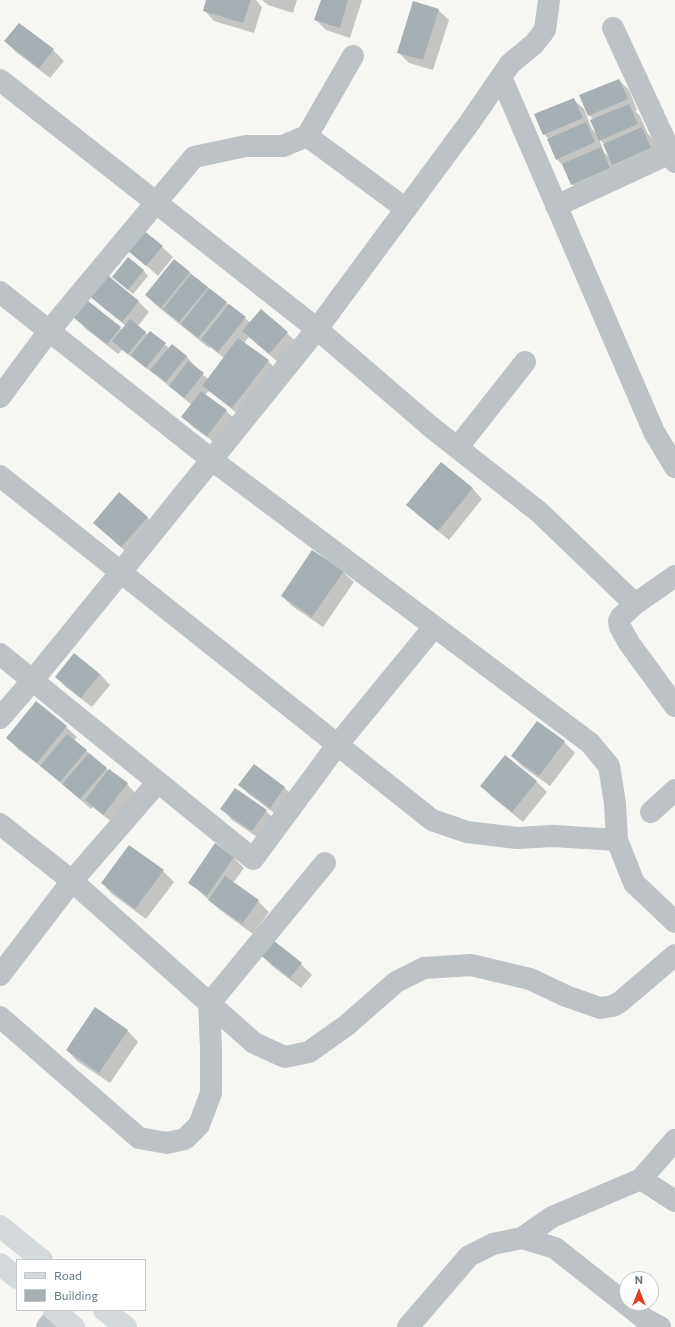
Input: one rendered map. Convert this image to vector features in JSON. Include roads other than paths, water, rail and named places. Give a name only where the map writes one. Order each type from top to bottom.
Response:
[{"type":"main road","points":[[0,1226],[41,1259]]},
{"type":"main road","points":[[0,1264],[16,1277]]},
{"type":"main road","points":[[105,1311],[126,1327]]},
{"type":"street","points":[[0,718],[33,680],[317,329],[470,122],[510,64],[534,44],[545,30],[549,0]]},
{"type":"street","points":[[556,206],[674,155],[613,28]]},
{"type":"street","points":[[0,397],[49,331],[194,156],[246,146],[283,146],[307,136],[354,56]]},
{"type":"street","points":[[501,77],[654,432],[675,466]]},
{"type":"street","points":[[0,80],[317,329],[431,426],[539,512],[635,604]]},
{"type":"street","points":[[307,136],[406,209]]},
{"type":"street","points":[[0,292],[212,460],[590,743],[609,766],[615,803],[617,840],[634,883],[675,922]]},
{"type":"street","points":[[458,447],[526,362]]},
{"type":"street","points":[[0,476],[432,820],[467,832],[517,838],[553,836],[617,840]]},
{"type":"street","points":[[675,576],[635,604],[621,617],[619,621],[620,627],[629,643],[675,706]]},
{"type":"street","points":[[0,654],[253,859],[338,744],[434,627]]},
{"type":"street","points":[[0,975],[72,881],[158,782]]},
{"type":"street","points":[[651,812],[675,790]]},
{"type":"street","points":[[0,824],[72,881],[254,1043],[285,1057],[309,1052],[346,1025],[396,982],[424,968],[471,965],[530,979],[566,996],[600,1008],[613,1006],[620,1002],[675,955]]},
{"type":"street","points":[[0,1017],[139,1138],[166,1143],[185,1139],[199,1125],[211,1093],[209,1004],[325,863]]},
{"type":"street","points":[[408,1327],[469,1256],[493,1244],[522,1238],[552,1218],[641,1179],[675,1140]]},
{"type":"street","points":[[641,1179],[675,1201]]},
{"type":"street","points":[[522,1238],[555,1248],[645,1319],[660,1327]]}]
